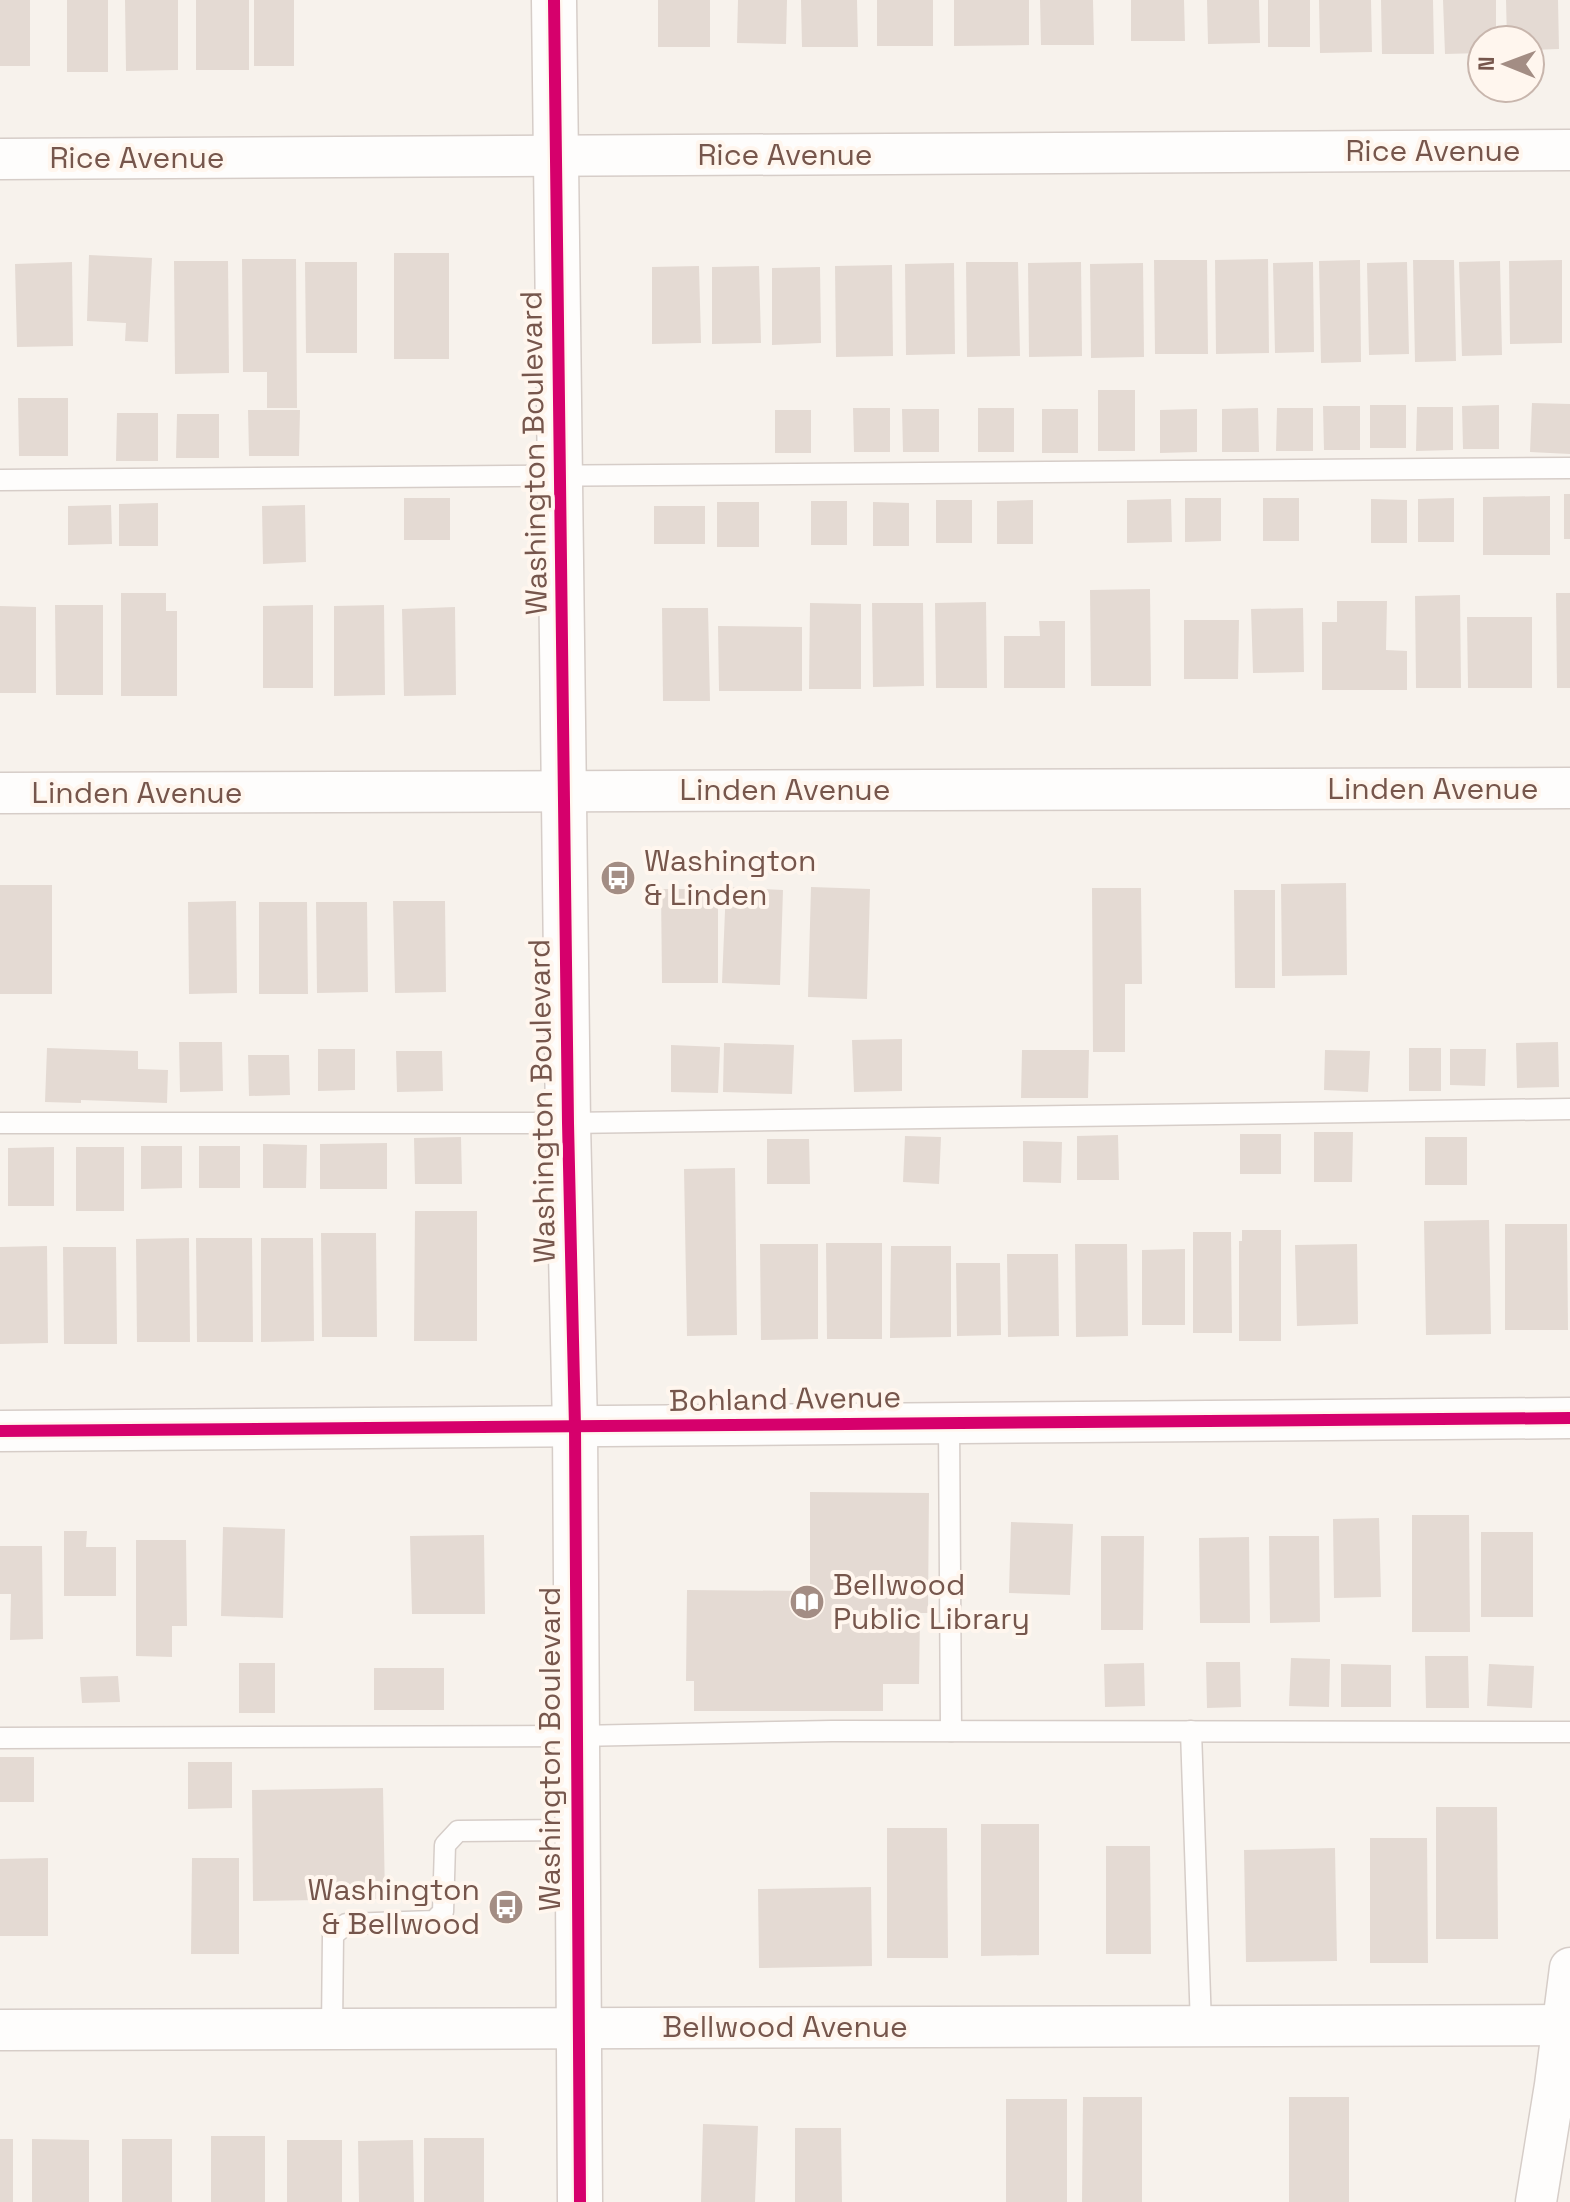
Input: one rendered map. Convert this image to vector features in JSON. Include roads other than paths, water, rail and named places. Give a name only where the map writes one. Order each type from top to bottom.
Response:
[{"type":"street","name":"Washington Boulevard","points":[[554,0],[568,1123],[575,1427],[580,2202]]},
{"type":"street","name":"Rice Avenue","points":[[0,159],[1570,150]]},
{"type":"street","name":"Linden Avenue","points":[[0,793],[1570,788]]},
{"type":"street","name":"Bohland Avenue","points":[[0,1431],[1570,1418]]},
{"type":"street","points":[[1536,2202],[1566,2025],[1570,1968]]},
{"type":"street","name":"Bellwood Avenue","points":[[0,2030],[1566,2025]]},
{"type":"lane","points":[[0,480],[1570,468]]},
{"type":"lane","points":[[0,1123],[568,1123],[1570,1109]]},
{"type":"lane","points":[[949,1423],[951,1731]]},
{"type":"lane","points":[[0,1738],[951,1731],[1570,1732]]},
{"type":"lane","points":[[1191,1731],[1201,2026]]},
{"type":"lane","points":[[332,2029],[333,1935],[346,1924],[434,1921],[443,1912],[445,1845],[458,1831],[577,1830]]},
{"type":"place","name":"Washington & Linden","points":[[618,878]]},
{"type":"place","name":"Bellwood Public Library","points":[[807,1602]]},
{"type":"place","name":"Washington & Bellwood","points":[[506,1907]]}]
